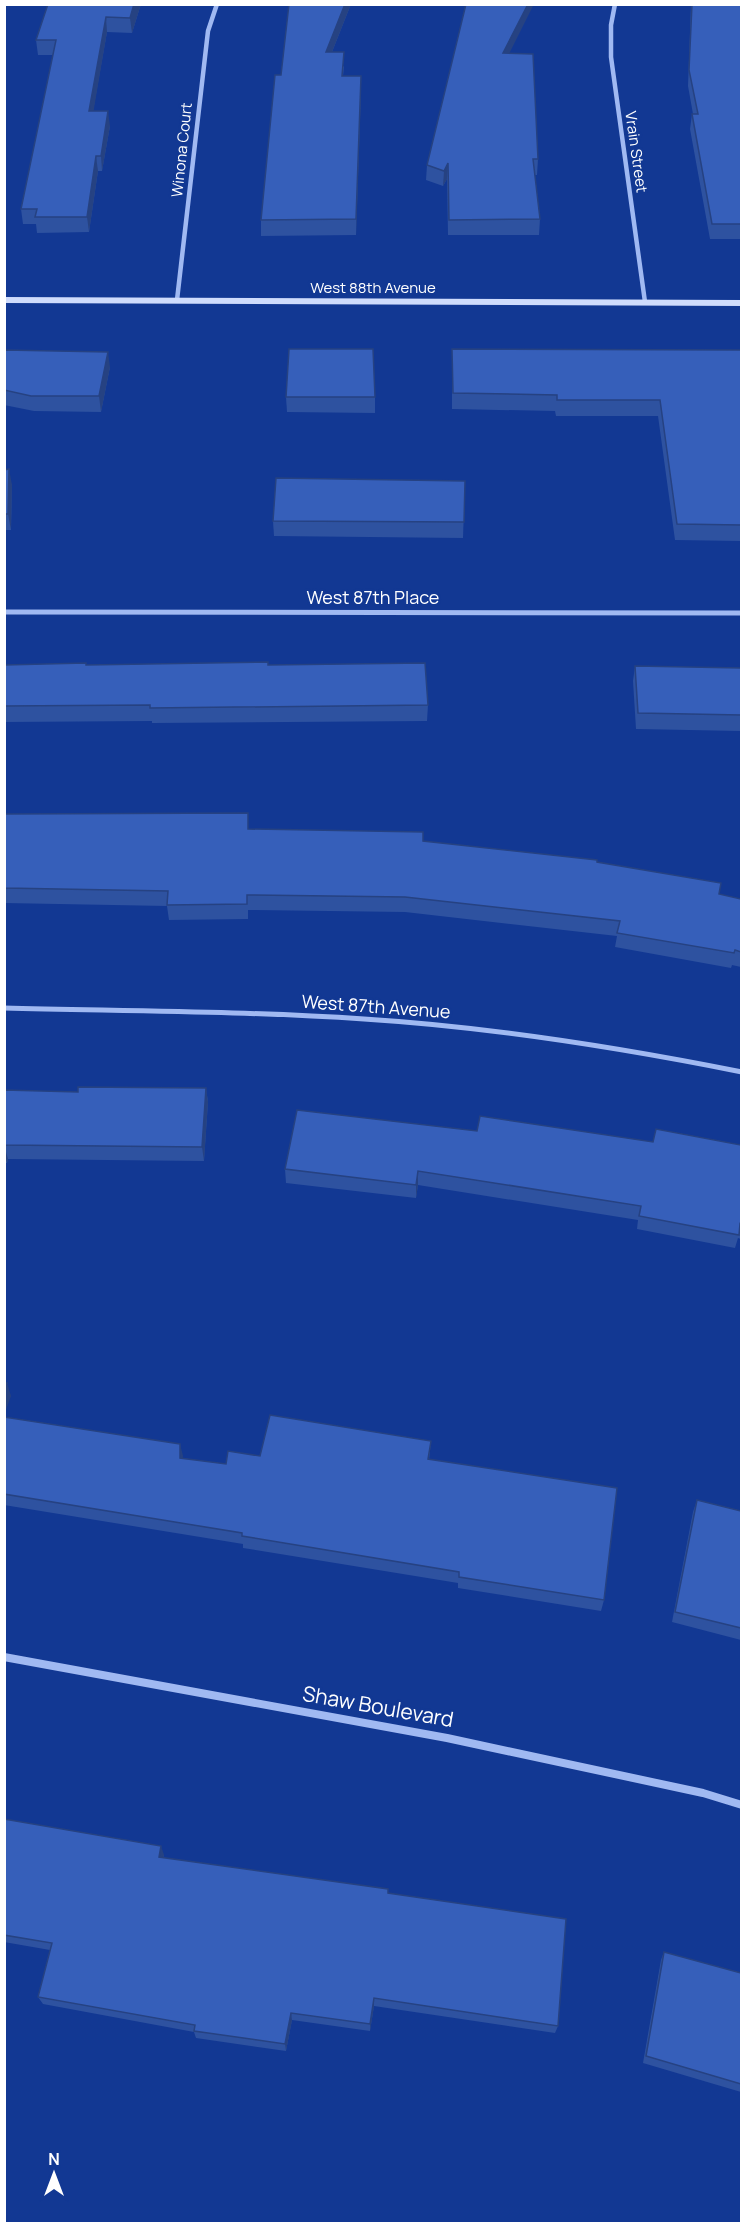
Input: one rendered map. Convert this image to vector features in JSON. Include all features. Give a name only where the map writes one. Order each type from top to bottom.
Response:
[{"type":"street","name":"Winona Court","points":[[177,300],[208,31],[217,4]]},
{"type":"street","name":"Vrain Street","points":[[615,4],[611,25],[611,57],[645,302]]},
{"type":"street","name":"West 88th Avenue","points":[[4,300],[741,303]]},
{"type":"street","name":"West 87th Place","points":[[4,612],[741,613]]},
{"type":"street","name":"West 87th Avenue","points":[[4,1008],[310,1016],[409,1023],[547,1039],[741,1072]]},
{"type":"street","name":"Shaw Boulevard","points":[[4,1657],[447,1738],[703,1793],[741,1805]]},
{"type":"building","points":[[48,4],[134,4],[130,18],[106,17],[89,111],[108,111],[101,156],[96,156],[87,217],[35,217],[37,209],[21,209],[56,40],[36,40]]},
{"type":"building","points":[[289,4],[345,4],[326,52],[344,52],[342,76],[361,76],[356,219],[261,220],[275,75],[281,75]]},
{"type":"building","points":[[466,4],[528,4],[503,53],[533,54],[538,159],[533,159],[540,219],[449,220],[448,163],[444,171],[427,165]]},
{"type":"building","points":[[692,4],[741,4],[741,224],[712,224],[692,114],[698,114],[689,70]]},
{"type":"building","points":[[289,349],[373,349],[375,397],[286,397]]},
{"type":"building","points":[[452,349],[741,350],[741,525],[677,524],[660,400],[557,400],[557,395],[453,393]]},
{"type":"building","points":[[4,350],[108,352],[99,396],[31,396],[4,390]]},
{"type":"building","points":[[9,469],[8,514],[4,514],[4,470]]},
{"type":"building","points":[[276,478],[465,481],[464,522],[273,521]]},
{"type":"building","points":[[268,662],[268,665],[425,663],[428,705],[150,708],[150,705],[4,706],[4,665]]},
{"type":"building","points":[[635,666],[741,668],[741,715],[638,713]]},
{"type":"building","points":[[248,813],[248,829],[423,832],[423,841],[597,860],[597,862],[721,883],[719,894],[741,899],[741,952],[735,950],[734,953],[617,933],[620,921],[405,897],[247,895],[247,904],[167,905],[168,891],[4,888],[5,814]]},
{"type":"building","points":[[78,1087],[206,1088],[202,1147],[4,1145],[4,1090],[78,1092]]},
{"type":"building","points":[[297,1110],[477,1131],[480,1116],[653,1142],[656,1129],[741,1145],[739,1235],[639,1216],[641,1206],[418,1171],[416,1185],[285,1169]]},
{"type":"building","points":[[270,1415],[431,1441],[428,1459],[617,1488],[604,1600],[459,1577],[459,1572],[242,1536],[242,1533],[4,1494],[4,1417],[180,1444],[180,1458],[226,1464],[228,1451],[260,1456]]},
{"type":"building","points":[[697,1500],[741,1511],[741,1628],[675,1612]]},
{"type":"building","points":[[4,1819],[161,1846],[159,1857],[388,1889],[388,1893],[566,1919],[558,2026],[374,1998],[370,2024],[291,2013],[285,2044],[194,2031],[195,2025],[38,1997],[52,1943],[4,1935]]},
{"type":"building","points":[[664,1952],[741,1973],[741,2084],[646,2056]]}]
